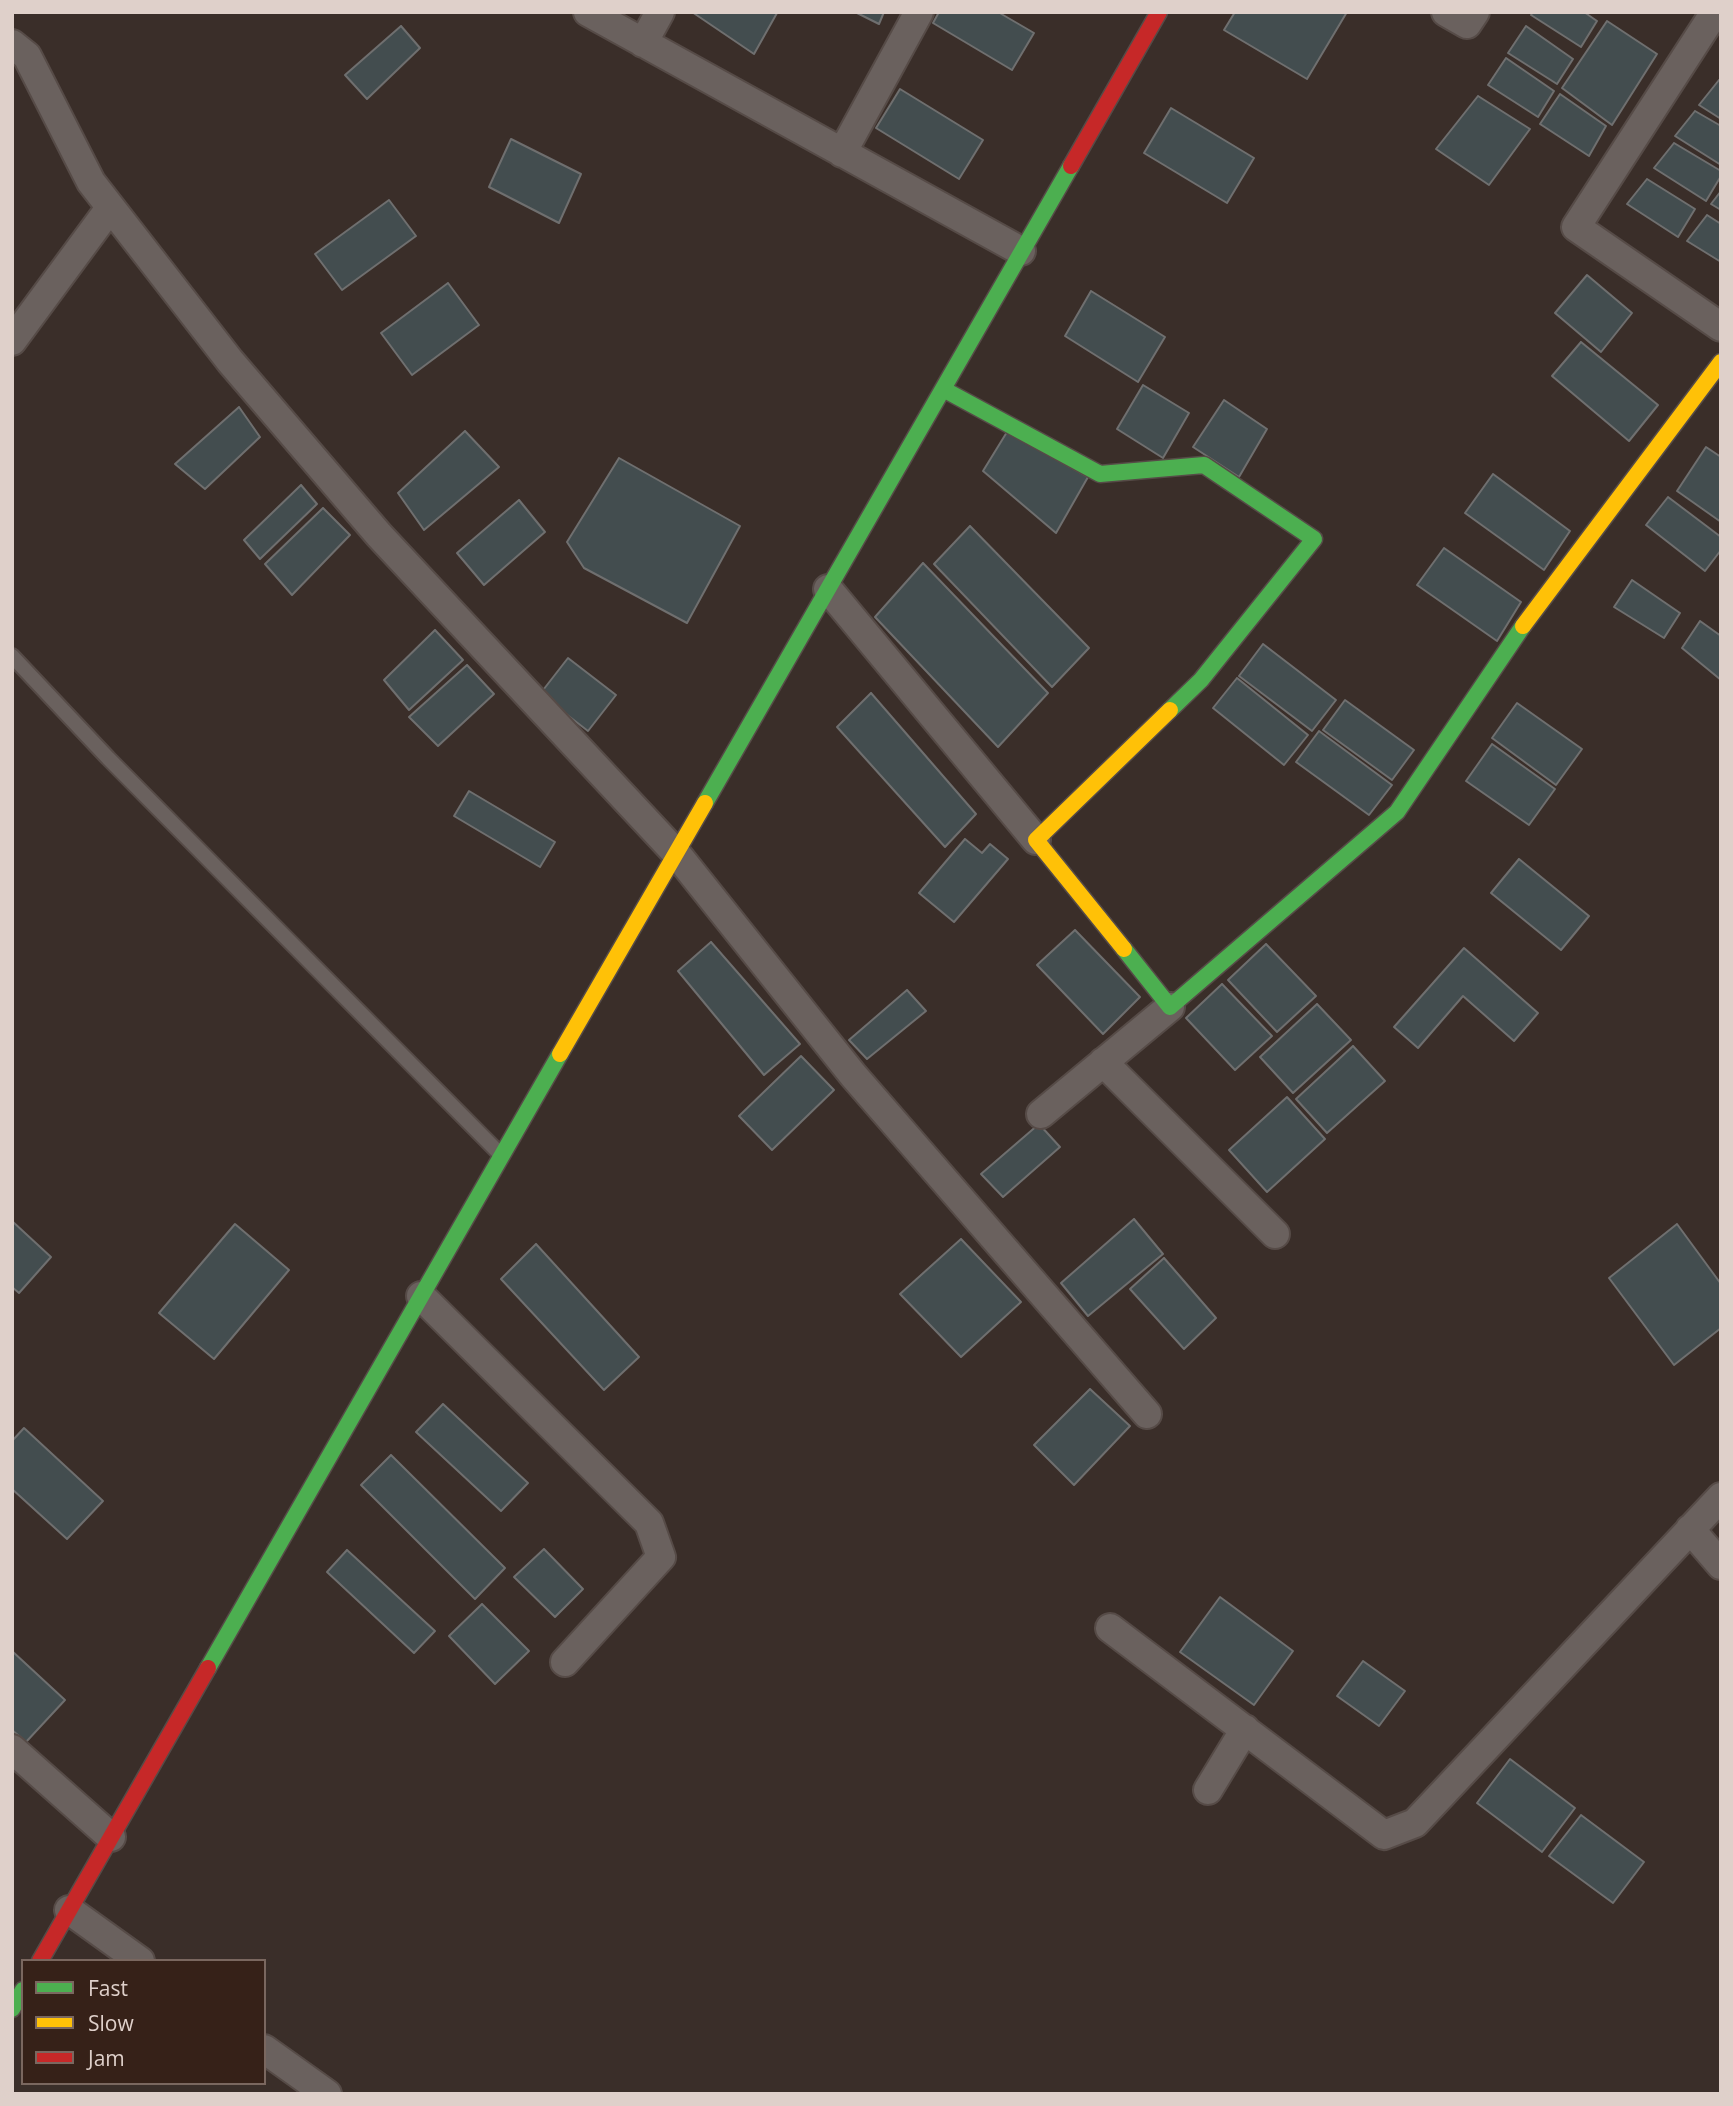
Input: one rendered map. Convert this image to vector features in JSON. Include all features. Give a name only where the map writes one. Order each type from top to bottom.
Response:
[{"type":"main road","points":[[41,1959],[1159,12]]},
{"type":"main road","points":[[943,389],[1100,474],[1204,465],[1314,539],[1201,680],[1036,839],[1170,1007],[1397,812],[1512,641],[1721,362]]},
{"type":"street","points":[[588,12],[1021,251]]},
{"type":"street","points":[[643,43],[660,12]]},
{"type":"street","points":[[842,153],[919,12]]},
{"type":"street","points":[[1446,12],[1467,24],[1475,12]]},
{"type":"street","points":[[1715,12],[1576,227],[1721,327]]},
{"type":"street","points":[[12,44],[27,56],[91,183],[223,351],[362,516],[676,853],[853,1075],[1147,1414]]},
{"type":"street","points":[[12,341],[110,208]]},
{"type":"street","points":[[828,589],[1036,839]]},
{"type":"street","points":[[1041,1114],[1170,1007]]},
{"type":"street","points":[[1103,1062],[1275,1234]]},
{"type":"street","points":[[421,1296],[649,1523],[661,1557],[565,1662]]},
{"type":"street","points":[[1110,1628],[1384,1835],[1415,1822],[1721,1497]]},
{"type":"street","points":[[1690,1529],[1721,1564]]},
{"type":"street","points":[[1208,1790],[1245,1729]]},
{"type":"street","points":[[12,1749],[111,1836]]},
{"type":"street","points":[[69,1910],[136,1959]]},
{"type":"street","points":[[266,2050],[327,2094]]},
{"type":"lane","points":[[12,656],[108,758],[502,1156]]},
{"type":"building","points":[[692,12],[776,12],[777,13],[754,54]]},
{"type":"building","points":[[855,12],[884,12],[879,24]]},
{"type":"building","points":[[939,12],[998,12],[1034,33],[1012,70],[933,23]]},
{"type":"building","points":[[1235,12],[1347,12],[1307,79],[1224,30]]},
{"type":"building","points":[[1533,12],[1584,12],[1597,21],[1581,47],[1531,15]]},
{"type":"building","points":[[1607,21],[1657,54],[1612,125],[1562,88]]},
{"type":"building","points":[[401,26],[420,48],[367,99],[345,75]]},
{"type":"building","points":[[1526,26],[1573,59],[1557,84],[1508,53]]},
{"type":"building","points":[[1506,58],[1554,91],[1538,117],[1488,85]]},
{"type":"building","points":[[1719,80],[1721,81],[1721,119],[1699,105]]},
{"type":"building","points":[[900,89],[983,140],[959,179],[876,128]]},
{"type":"building","points":[[1560,94],[1606,126],[1589,156],[1540,124]]},
{"type":"building","points":[[1478,96],[1530,129],[1489,185],[1436,149]]},
{"type":"building","points":[[1171,108],[1254,158],[1227,203],[1144,153]]},
{"type":"building","points":[[1695,111],[1721,126],[1721,165],[1675,136]]},
{"type":"building","points":[[511,139],[581,174],[559,223],[489,187]]},
{"type":"building","points":[[1674,143],[1721,171],[1721,176],[1706,201],[1654,168]]},
{"type":"building","points":[[1647,179],[1695,209],[1678,237],[1627,204]]},
{"type":"building","points":[[1721,191],[1721,210],[1711,204]]},
{"type":"building","points":[[389,200],[416,236],[342,290],[315,254]]},
{"type":"building","points":[[1707,215],[1721,224],[1721,262],[1687,241]]},
{"type":"building","points":[[1587,275],[1632,313],[1601,352],[1555,313]]},
{"type":"building","points":[[448,283],[479,325],[412,375],[381,333]]},
{"type":"building","points":[[1091,291],[1165,337],[1138,382],[1065,336]]},
{"type":"building","points":[[1581,342],[1658,405],[1629,441],[1552,376]]},
{"type":"building","points":[[1143,385],[1189,413],[1163,458],[1117,429]]},
{"type":"building","points":[[1224,400],[1267,429],[1239,477],[1193,447]]},
{"type":"building","points":[[239,407],[260,437],[205,489],[175,464]]},
{"type":"building","points":[[465,431],[499,467],[424,530],[398,493]]},
{"type":"building","points":[[1007,432],[1088,477],[1056,533],[983,471]]},
{"type":"building","points":[[1706,447],[1721,457],[1721,522],[1677,491]]},
{"type":"building","points":[[619,458],[740,526],[687,623],[584,568],[567,542]]},
{"type":"building","points":[[1493,474],[1570,531],[1544,570],[1465,513]]},
{"type":"building","points":[[301,485],[317,504],[260,559],[244,540]]},
{"type":"building","points":[[1668,497],[1721,537],[1721,550],[1705,571],[1646,525]]},
{"type":"building","points":[[519,500],[545,532],[484,585],[457,553]]},
{"type":"building","points":[[323,508],[350,535],[292,595],[265,564]]},
{"type":"building","points":[[970,526],[1089,648],[1052,687],[934,564]]},
{"type":"building","points":[[1444,548],[1521,602],[1497,641],[1417,585]]},
{"type":"building","points":[[923,563],[1048,693],[998,747],[875,617]]},
{"type":"building","points":[[1632,580],[1680,613],[1664,638],[1614,607]]},
{"type":"building","points":[[1700,621],[1721,636],[1721,680],[1682,648]]},
{"type":"building","points":[[435,630],[463,660],[409,710],[384,680]]},
{"type":"building","points":[[1263,644],[1336,700],[1312,731],[1239,676]]},
{"type":"building","points":[[568,658],[616,695],[588,731],[540,694]]},
{"type":"building","points":[[467,665],[494,694],[438,746],[409,717]]},
{"type":"building","points":[[1237,678],[1308,735],[1284,765],[1213,708]]},
{"type":"building","points":[[871,693],[976,814],[945,847],[837,727]]},
{"type":"building","points":[[1345,700],[1414,750],[1392,780],[1323,730]]},
{"type":"building","points":[[1517,703],[1582,749],[1556,785],[1492,738]]},
{"type":"building","points":[[1319,731],[1392,785],[1369,815],[1296,762]]},
{"type":"building","points":[[1492,744],[1555,789],[1529,825],[1466,781]]},
{"type":"building","points":[[469,791],[555,842],[540,867],[454,816]]},
{"type":"building","points":[[965,839],[982,853],[990,844],[1008,859],[954,922],[919,893]]},
{"type":"building","points":[[1519,859],[1589,916],[1561,950],[1491,893]]},
{"type":"building","points":[[1075,930],[1140,997],[1103,1034],[1037,965]]},
{"type":"building","points":[[711,942],[800,1044],[764,1075],[678,971]]},
{"type":"building","points":[[1266,944],[1316,996],[1277,1032],[1228,980]]},
{"type":"building","points":[[1464,948],[1538,1013],[1514,1041],[1463,996],[1418,1048],[1394,1027]]},
{"type":"building","points":[[1222,984],[1272,1036],[1235,1070],[1186,1018]]},
{"type":"building","points":[[907,990],[926,1011],[867,1059],[849,1040]]},
{"type":"building","points":[[1317,1004],[1351,1040],[1293,1093],[1260,1057]]},
{"type":"building","points":[[1353,1046],[1385,1081],[1327,1133],[1296,1099]]},
{"type":"building","points":[[801,1056],[834,1090],[772,1150],[739,1116]]},
{"type":"building","points":[[1287,1097],[1325,1139],[1267,1192],[1229,1150]]},
{"type":"building","points":[[1039,1124],[1060,1147],[1003,1197],[981,1174]]},
{"type":"building","points":[[1134,1219],[1163,1254],[1088,1316],[1061,1283]]},
{"type":"building","points":[[12,1221],[51,1257],[19,1293],[12,1287]]},
{"type":"building","points":[[235,1224],[289,1270],[214,1359],[159,1313]]},
{"type":"building","points":[[1677,1224],[1721,1284],[1721,1328],[1674,1365],[1609,1278]]},
{"type":"building","points":[[961,1239],[1021,1302],[961,1357],[900,1294]]},
{"type":"building","points":[[536,1244],[639,1357],[604,1390],[501,1279]]},
{"type":"building","points":[[1164,1258],[1216,1318],[1184,1349],[1130,1289]]},
{"type":"building","points":[[1090,1389],[1130,1426],[1074,1485],[1034,1445]]},
{"type":"building","points":[[443,1404],[528,1483],[501,1511],[416,1432]]},
{"type":"building","points":[[24,1428],[103,1501],[67,1539],[12,1489],[12,1441]]},
{"type":"building","points":[[391,1455],[505,1568],[475,1599],[361,1485]]},
{"type":"building","points":[[544,1549],[583,1589],[555,1617],[514,1577]]},
{"type":"building","points":[[347,1550],[435,1631],[414,1653],[327,1572]]},
{"type":"building","points":[[1220,1597],[1293,1651],[1254,1705],[1180,1652]]},
{"type":"building","points":[[482,1604],[529,1651],[495,1684],[449,1636]]},
{"type":"building","points":[[12,1651],[65,1700],[26,1742],[12,1730]]},
{"type":"building","points":[[1363,1661],[1405,1691],[1379,1726],[1337,1696]]},
{"type":"building","points":[[1510,1759],[1575,1808],[1542,1852],[1477,1803]]},
{"type":"building","points":[[1581,1815],[1644,1862],[1613,1903],[1549,1856]]},
{"type":"traffic: fast","points":[[705,803],[1071,166]]},
{"type":"traffic: fast","points":[[943,389],[1100,474],[1204,465],[1314,539],[1201,680],[1170,710]]},
{"type":"traffic: fast","points":[[1124,949],[1170,1007],[1397,812],[1523,626]]},
{"type":"traffic: fast","points":[[208,1668],[560,1054]]},
{"type":"traffic: fast","points":[[12,2009],[21,1993]]},
{"type":"traffic: slow","points":[[1523,626],[1721,362]]},
{"type":"traffic: slow","points":[[1124,949],[1036,840],[1170,710]]},
{"type":"traffic: slow","points":[[560,1054],[705,803]]},
{"type":"traffic: jam","points":[[1071,166],[1159,12]]},
{"type":"traffic: jam","points":[[41,1959],[208,1668]]}]
